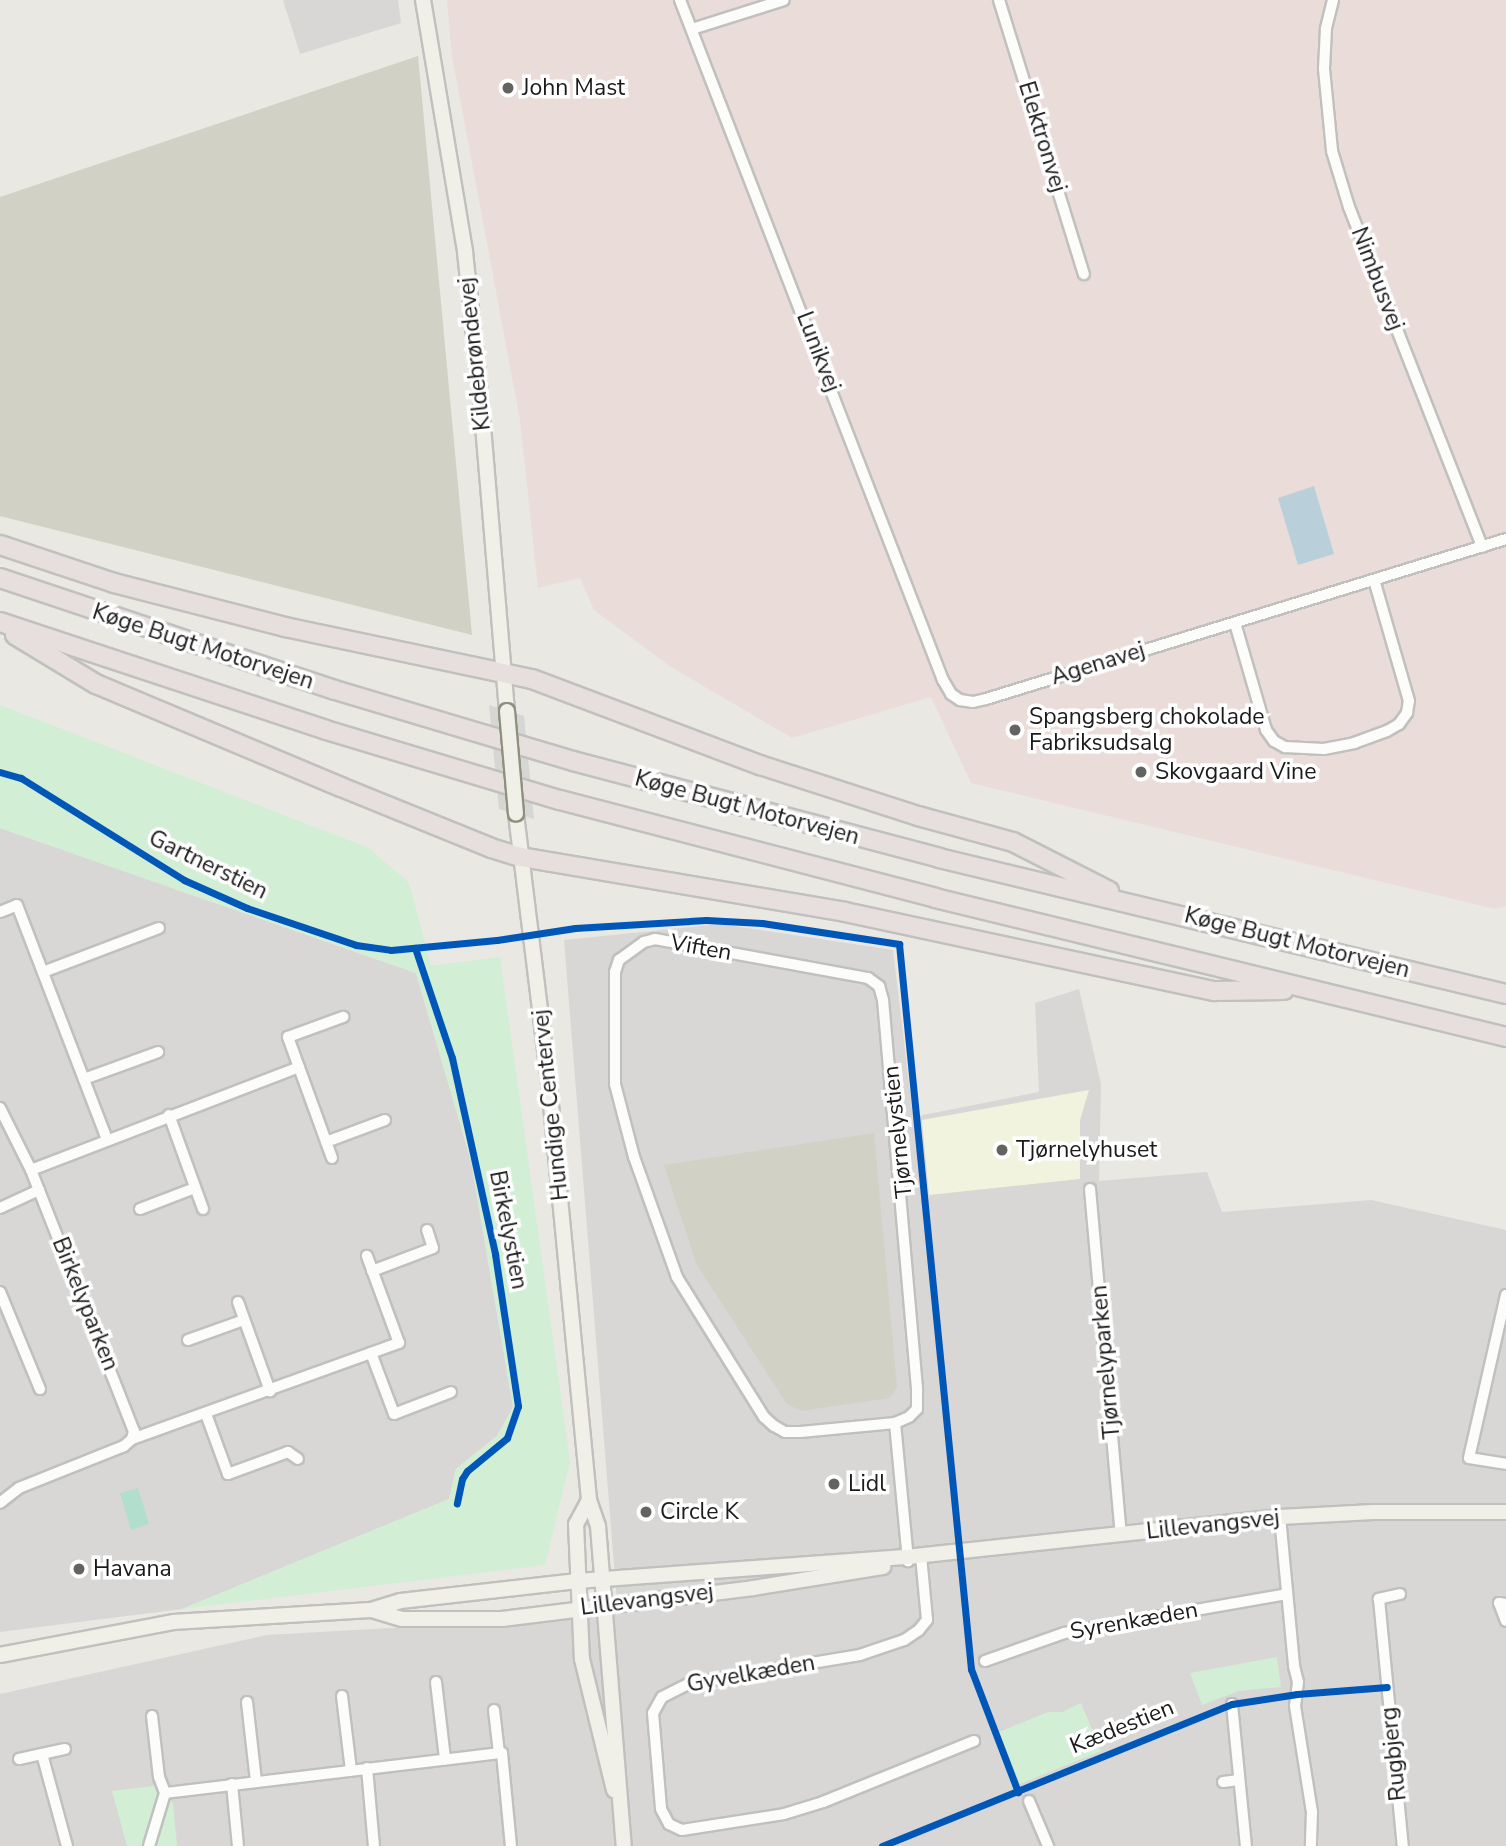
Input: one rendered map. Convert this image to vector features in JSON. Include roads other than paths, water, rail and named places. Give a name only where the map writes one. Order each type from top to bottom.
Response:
[{"type":"highway","points":[[0,545],[114,583],[285,627],[531,679],[760,765],[918,816],[1013,842],[1134,904]]},
{"type":"highway","name":"Køge Bugt Motorvejen","points":[[0,578],[335,690],[572,761],[782,818],[1506,994]]},
{"type":"highway","points":[[0,624],[96,684],[341,787],[491,848],[521,857],[845,912],[1215,991],[1312,990]]},
{"type":"highway","name":"Køge Bugt Motorvejen","points":[[0,624],[326,730],[560,800],[747,851],[1506,1037]]},
{"type":"street","name":"Kildebrøndevej","points":[[423,0],[464,252],[481,402],[506,711]]},
{"type":"street","name":"Lunikvej","points":[[680,0],[943,680],[951,694],[960,700]]},
{"type":"street","points":[[692,29],[784,0]]},
{"type":"street","name":"Elektronvej","points":[[999,0],[1084,274]]},
{"type":"street","name":"Nimbusvej","points":[[1333,0],[1326,29],[1324,69],[1332,151],[1349,207],[1482,547]]},
{"type":"street","name":"Agenavej","points":[[960,700],[973,702],[986,699],[1506,539]]},
{"type":"street","points":[[1235,622],[1266,730],[1274,741],[1285,747],[1324,748],[1354,743],[1399,724],[1407,713],[1409,701],[1374,580]]},
{"type":"street","name":"Hundige Centervej","points":[[506,711],[549,1084],[589,1500],[598,1526],[604,1579],[619,1808],[624,1846]]},
{"type":"street","points":[[0,912],[17,905],[107,1139]]},
{"type":"street","points":[[43,972],[159,928]]},
{"type":"street","name":"Viften","points":[[655,939],[868,978],[879,986],[883,1000],[917,1392],[917,1409],[909,1417],[895,1423],[800,1432],[785,1432],[774,1426],[764,1417],[677,1277],[634,1157],[615,1084],[615,972],[619,960],[644,942],[655,939]]},
{"type":"street","points":[[332,1158],[288,1037],[343,1017]]},
{"type":"street","points":[[84,1079],[158,1052]]},
{"type":"street","points":[[30,1170],[299,1067]]},
{"type":"street","name":"Birkelyparken","points":[[0,1108],[39,1191],[132,1422],[132,1439]]},
{"type":"street","points":[[169,1115],[203,1209]]},
{"type":"street","points":[[326,1142],[385,1120]]},
{"type":"street","points":[[140,1209],[194,1188]]},
{"type":"street","name":"Tjørnelyparken","points":[[1090,1189],[1121,1534]]},
{"type":"street","points":[[0,1208],[39,1191]]},
{"type":"street","points":[[372,1271],[433,1248],[426,1230]]},
{"type":"street","points":[[0,1503],[19,1488],[124,1446],[132,1439],[206,1415],[399,1343],[367,1256]]},
{"type":"street","points":[[0,1292],[2,1305],[40,1389]]},
{"type":"street","points":[[1506,1295],[1469,1458],[1506,1464]]},
{"type":"street","points":[[238,1302],[270,1391]]},
{"type":"street","points":[[188,1340],[244,1320]]},
{"type":"street","points":[[371,1353],[394,1414],[451,1392]]},
{"type":"street","points":[[206,1415],[228,1474],[288,1452],[298,1459]]},
{"type":"street","points":[[895,1423],[912,1558]]},
{"type":"street","name":"Hundige Centervej","points":[[589,1500],[576,1524],[578,1608],[587,1689],[619,1808]]},
{"type":"street","name":"Lillevangsvej","points":[[0,1655],[173,1622],[371,1610],[401,1601],[577,1581],[912,1558],[1280,1517],[1373,1512],[1506,1512]]},
{"type":"street","points":[[1280,1517],[1298,1682],[1295,1706],[1312,1812],[1311,1846]]},
{"type":"street","name":"Lillevangsvej","points":[[371,1610],[402,1619],[457,1621],[753,1588],[912,1558]]},
{"type":"street","name":"Gyvelkæden","points":[[912,1558],[927,1620],[919,1630],[904,1640],[860,1655],[690,1683],[662,1697],[653,1713],[662,1809],[669,1824],[682,1830],[784,1814],[823,1802],[974,1741]]},
{"type":"street","name":"Syrenkæden","points":[[985,1661],[1064,1633],[1287,1594]]},
{"type":"street","name":"Rugbjerg","points":[[1399,1594],[1379,1599],[1403,1846]]},
{"type":"street","points":[[1499,1601],[1506,1621]]},
{"type":"street","points":[[436,1682],[445,1759]]},
{"type":"street","points":[[342,1696],[351,1770]]},
{"type":"street","points":[[247,1702],[256,1781]]},
{"type":"street","points":[[1232,1704],[1246,1846]]},
{"type":"street","points":[[494,1710],[499,1753],[502,1753],[511,1846]]},
{"type":"street","points":[[149,1846],[165,1793],[159,1777],[152,1716]]},
{"type":"street","points":[[19,1759],[65,1749]]},
{"type":"street","points":[[165,1793],[499,1753]]},
{"type":"street","points":[[42,1754],[67,1846]]},
{"type":"street","points":[[367,1768],[374,1846]]},
{"type":"street","points":[[1223,1782],[1239,1780]]},
{"type":"street","points":[[232,1783],[238,1846]]},
{"type":"street","points":[[1030,1801],[1048,1846]]},
{"type":"water","points":[[1314,486],[1334,554],[1298,565],[1278,498]]},
{"type":"place","name":"John Mast","points":[[508,88]]},
{"type":"place","name":"Spangsberg chokolade Fabriksudsalg","points":[[1015,730]]},
{"type":"place","name":"Skovgaard Vine","points":[[1141,772]]},
{"type":"place","name":"Tjørnelyhuset","points":[[1002,1150]]},
{"type":"place","name":"Lidl","points":[[834,1484]]},
{"type":"place","name":"Circle K","points":[[646,1512]]},
{"type":"place","name":"Havana","points":[[79,1569]]}]
